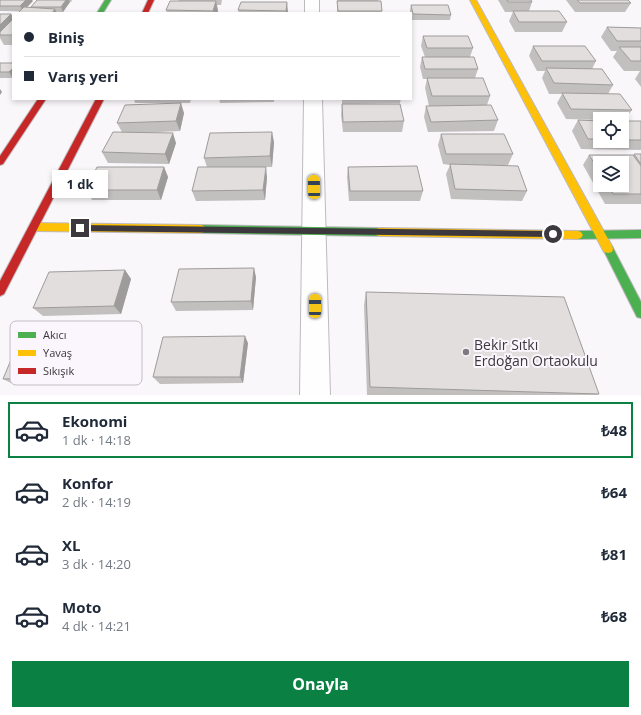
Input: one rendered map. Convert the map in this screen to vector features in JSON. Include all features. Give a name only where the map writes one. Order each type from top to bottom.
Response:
[{"type":"street","points":[[101,12],[108,0]]},
{"type":"street","points":[[145,12],[151,0]]},
{"type":"street","points":[[312,0],[312,12]]},
{"type":"street","points":[[473,0],[601,235],[641,313]]},
{"type":"street","points":[[0,162],[41,100]]},
{"type":"street","points":[[0,291],[99,100]]},
{"type":"street","points":[[313,100],[315,395]]},
{"type":"street","points":[[34,227],[601,235],[641,234]]},
{"type":"building","points":[[0,0],[26,0],[20,6],[0,6]]},
{"type":"building","points":[[37,0],[66,0],[61,7],[31,7]]},
{"type":"building","points":[[507,0],[531,0],[532,2],[508,2]]},
{"type":"building","points":[[577,0],[628,0],[631,3],[580,3]]},
{"type":"building","points":[[170,1],[216,1],[213,11],[166,10]]},
{"type":"building","points":[[337,1],[381,1],[382,11],[338,11]]},
{"type":"building","points":[[241,2],[287,2],[286,11],[238,10]]},
{"type":"building","points":[[411,5],[448,5],[451,15],[413,14]]},
{"type":"building","points":[[24,7],[55,9],[53,12],[19,12]]},
{"type":"building","points":[[513,11],[559,11],[567,22],[519,22]]},
{"type":"building","points":[[0,14],[11,14],[0,25]]},
{"type":"building","points":[[12,20],[12,35],[0,35],[0,32]]},
{"type":"building","points":[[607,27],[641,28],[641,41],[617,41]]},
{"type":"building","points":[[423,36],[468,36],[473,48],[427,48]]},
{"type":"building","points":[[533,46],[585,46],[596,61],[542,61]]},
{"type":"building","points":[[619,47],[641,47],[641,61],[631,61]]},
{"type":"building","points":[[422,57],[474,57],[478,69],[425,69]]},
{"type":"building","points":[[0,63],[12,63],[12,69],[9,72],[0,72]]},
{"type":"building","points":[[546,68],[602,69],[613,85],[554,83]]},
{"type":"building","points":[[427,78],[483,78],[490,96],[432,96]]},
{"type":"building","points":[[562,93],[620,94],[632,110],[571,109]]},
{"type":"building","points":[[181,103],[176,121],[117,123],[125,105]]},
{"type":"building","points":[[342,104],[400,104],[404,121],[343,122]]},
{"type":"building","points":[[491,105],[498,120],[431,122],[426,106]]},
{"type":"building","points":[[578,120],[593,121],[593,139],[588,139]]},
{"type":"building","points":[[629,121],[641,121],[641,140],[629,140]]},
{"type":"building","points":[[113,132],[173,133],[165,154],[102,152]]},
{"type":"building","points":[[272,132],[270,156],[204,158],[210,133]]},
{"type":"building","points":[[441,134],[504,134],[513,154],[446,154]]},
{"type":"building","points":[[634,154],[641,154],[641,164]]},
{"type":"building","points":[[589,155],[633,155],[641,166],[641,194],[613,194],[612,192],[629,192],[629,156],[593,156],[593,161]]},
{"type":"building","points":[[450,164],[518,166],[527,191],[455,189]]},
{"type":"building","points":[[417,166],[423,191],[350,191],[348,167]]},
{"type":"building","points":[[97,167],[164,167],[157,190],[86,190]]},
{"type":"building","points":[[198,167],[266,167],[263,190],[192,191]]},
{"type":"building","points":[[254,268],[251,301],[171,302],[179,269]]},
{"type":"building","points":[[125,270],[114,306],[33,308],[49,272]]},
{"type":"building","name":"Bekir Sıtkı Erdoğan Ortaokulu","points":[[366,292],[564,297],[599,394],[370,387]]},
{"type":"building","points":[[245,336],[240,377],[153,377],[163,337]]},
{"type":"building","points":[[10,362],[10,379],[3,379]]},
{"type":"traffic: fast","points":[[101,12],[108,0]]},
{"type":"traffic: fast","points":[[201,229],[379,232]]},
{"type":"traffic: fast","points":[[578,235],[641,234]]},
{"type":"traffic: fast","points":[[608,249],[641,313]]},
{"type":"traffic: slow","points":[[473,0],[608,249]]},
{"type":"traffic: slow","points":[[34,227],[201,229]]},
{"type":"traffic: slow","points":[[379,232],[578,235]]},
{"type":"traffic: jam","points":[[145,12],[151,0]]},
{"type":"traffic: jam","points":[[0,162],[41,100]]},
{"type":"traffic: jam","points":[[0,291],[99,100]]},
{"type":"place","name":"Bekir Sıtkı Erdoğan Ortaokulu","points":[[466,352]]},
{"type":"route","points":[[80,228],[553,234]]}]
